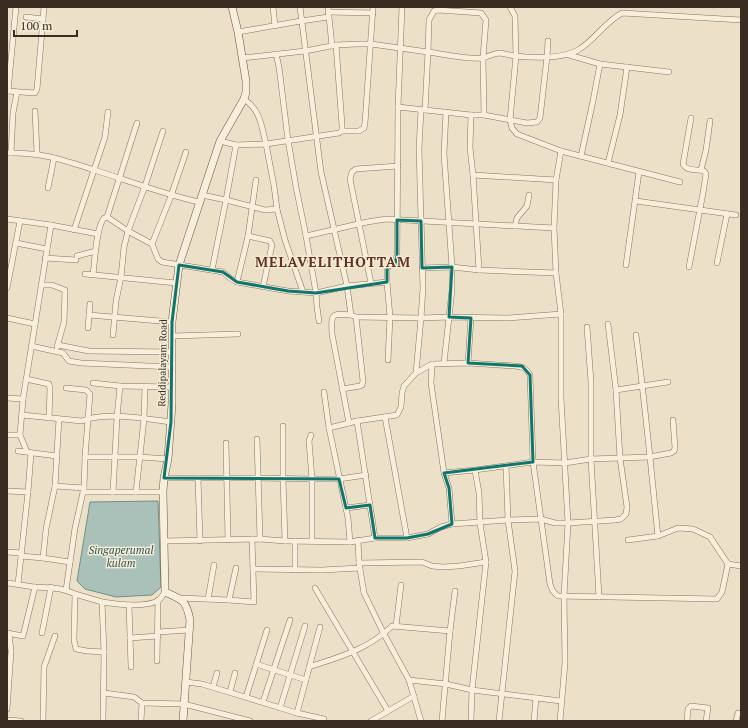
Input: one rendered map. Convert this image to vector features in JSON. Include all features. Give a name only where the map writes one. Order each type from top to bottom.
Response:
[{"type":"main road","name":"Reddipalayam Road","points":[[165,592],[163,492],[168,460],[171,422],[172,322],[176,283],[179,265],[220,141],[244,99],[246,92],[246,81],[238,32],[232,7]]},
{"type":"main road","points":[[165,592],[179,598],[187,605],[190,620],[183,721]]},
{"type":"street","points":[[16,7],[8,91],[31,93],[35,93],[37,89],[44,7]]},
{"type":"street","points":[[273,7],[274,26]]},
{"type":"street","points":[[300,7],[321,172],[347,286],[363,381],[362,385],[360,386],[342,388]]},
{"type":"street","points":[[388,360],[390,317],[387,269],[396,262],[397,255],[398,107],[402,7]]},
{"type":"street","points":[[510,7],[515,16],[516,56],[510,120],[512,128],[517,134],[561,151],[680,182]]},
{"type":"street","points":[[416,373],[423,288],[419,149],[430,20],[433,9],[481,13],[486,20],[483,58],[484,115]]},
{"type":"street","points":[[220,141],[236,145],[266,144],[333,135],[342,132],[359,131],[364,128],[373,10],[328,12],[301,21],[238,32]]},
{"type":"street","points":[[328,12],[334,45],[342,132]]},
{"type":"street","points":[[242,58],[305,51],[334,45],[371,44],[463,57],[483,58],[490,54],[499,53],[516,56],[547,57],[569,54],[579,50],[613,18],[622,13],[741,20]]},
{"type":"street","points":[[26,17],[43,19]]},
{"type":"street","points":[[398,107],[471,115],[484,115],[533,123],[537,122],[540,118],[548,41]]},
{"type":"street","points":[[276,54],[280,73],[288,140],[316,293],[319,321]]},
{"type":"street","points":[[569,54],[600,64],[669,72]]},
{"type":"street","points":[[581,156],[600,64]]},
{"type":"street","points":[[608,163],[620,115],[627,67]]},
{"type":"street","points":[[17,92],[13,113],[9,153],[37,154],[54,158],[145,186],[171,196],[226,200],[252,208],[265,210],[277,209]]},
{"type":"street","points":[[244,99],[251,104],[257,112],[266,144],[277,209],[285,240],[303,292]]},
{"type":"street","points":[[35,111],[37,154]]},
{"type":"street","points":[[74,230],[105,137],[108,112]]},
{"type":"street","points":[[444,363],[452,302],[452,267],[444,154],[446,112]]},
{"type":"street","points":[[471,115],[470,147],[479,270]]},
{"type":"street","points":[[688,266],[706,174],[701,170],[688,169],[684,167],[683,164],[691,118]]},
{"type":"street","points":[[701,170],[706,150],[710,121]]},
{"type":"street","points":[[92,274],[98,234],[102,220],[107,217],[137,123]]},
{"type":"street","points":[[113,335],[124,246],[163,131]]},
{"type":"street","points":[[212,270],[236,145]]},
{"type":"street","points":[[560,721],[565,663],[564,596],[568,523],[561,398],[561,314],[556,273],[554,228],[556,180],[561,151]]},
{"type":"street","points":[[152,244],[186,152]]},
{"type":"street","points":[[48,188],[54,158]]},
{"type":"street","points":[[371,283],[350,179],[352,172],[356,169],[398,166]]},
{"type":"street","points":[[626,265],[639,172]]},
{"type":"street","points":[[473,175],[556,180]]},
{"type":"street","points":[[238,282],[248,236],[256,180]]},
{"type":"street","points":[[515,226],[517,218],[527,206],[529,195]]},
{"type":"street","points":[[636,201],[736,215]]},
{"type":"street","points":[[717,263],[727,214]]},
{"type":"street","points":[[107,217],[128,231],[152,244],[158,259],[162,262],[223,272],[238,282],[288,291],[316,293],[347,286],[387,282]]},
{"type":"street","points":[[7,219],[51,225],[98,234]]},
{"type":"street","points":[[306,236],[386,219],[554,228]]},
{"type":"street","points":[[7,288],[20,221]]},
{"type":"street","points":[[18,584],[28,492],[29,452],[20,435],[23,399],[51,225]]},
{"type":"street","points":[[248,236],[270,241],[272,245],[263,287]]},
{"type":"street","points":[[16,243],[47,249]]},
{"type":"street","points":[[45,258],[76,258],[96,251]]},
{"type":"street","points":[[422,268],[452,267],[479,270],[556,273]]},
{"type":"street","points":[[85,274],[176,283]]},
{"type":"street","points":[[41,285],[52,285],[65,290],[64,322],[56,351]]},
{"type":"street","points":[[88,328],[90,304]]},
{"type":"street","points":[[349,422],[332,334],[333,316],[337,314],[353,316],[421,318],[507,318],[561,314]]},
{"type":"street","points":[[89,315],[172,322]]},
{"type":"street","points":[[7,318],[35,324]]},
{"type":"street","points":[[468,363],[471,318]]},
{"type":"street","points":[[164,541],[260,539],[312,542],[350,542],[375,538],[407,538],[428,534],[441,527],[452,524],[542,519],[555,523],[568,523],[621,519],[626,514],[627,507],[620,458],[616,390],[608,324]]},
{"type":"street","points":[[587,327],[590,382],[591,459],[599,597]]},
{"type":"street","points":[[172,336],[238,334]]},
{"type":"street","points":[[636,335],[643,387],[658,536]]},
{"type":"street","points":[[58,345],[89,351],[172,352]]},
{"type":"street","points":[[31,346],[65,354],[69,361],[81,363],[172,367]]},
{"type":"street","points":[[329,428],[357,420],[397,415],[400,412],[404,386],[416,373],[432,364],[468,363],[522,366],[530,375],[533,462],[552,590],[558,596],[717,599],[722,592],[728,564],[710,537],[698,530],[693,528],[678,528],[658,536],[628,540]]},
{"type":"street","points":[[432,364],[431,383],[444,473],[449,488],[452,524]]},
{"type":"street","points":[[26,379],[49,384],[49,418]]},
{"type":"street","points":[[616,390],[668,382]]},
{"type":"street","points":[[93,383],[120,386],[172,387]]},
{"type":"street","points":[[113,492],[120,386]]},
{"type":"street","points":[[136,492],[144,419],[145,387]]},
{"type":"street","points":[[66,388],[86,390],[89,392],[89,418],[83,490],[75,528],[66,590]]},
{"type":"street","points":[[324,392],[329,428],[346,508],[350,542]]},
{"type":"street","points":[[7,398],[23,399]]},
{"type":"street","points":[[22,415],[82,421],[89,418],[117,417],[171,422]]},
{"type":"street","points":[[385,417],[407,538]]},
{"type":"street","points":[[43,558],[46,529],[55,486],[59,419]]},
{"type":"street","points":[[357,420],[375,538]]},
{"type":"street","points":[[444,473],[533,462],[565,463],[591,459],[650,457],[674,451],[672,420]]},
{"type":"street","points":[[283,426],[285,541]]},
{"type":"street","points":[[7,435],[20,435]]},
{"type":"street","points":[[311,435],[309,441],[312,480],[312,542]]},
{"type":"street","points":[[257,439],[260,539]]},
{"type":"street","points":[[226,443],[228,540]]},
{"type":"street","points":[[18,451],[57,456]]},
{"type":"street","points":[[85,457],[140,457],[168,460]]},
{"type":"street","points":[[499,721],[515,571],[508,520],[506,466]]},
{"type":"street","points":[[470,721],[486,562],[480,523],[479,493],[475,470]]},
{"type":"street","points":[[164,478],[258,478],[312,480],[339,479],[366,475]]},
{"type":"street","points":[[198,478],[200,541]]},
{"type":"street","points":[[55,486],[113,492],[163,492]]},
{"type":"street","points":[[7,491],[28,492]]},
{"type":"street","points":[[346,508],[370,505]]},
{"type":"street","points":[[179,598],[254,602],[252,539]]},
{"type":"street","points":[[358,540],[364,593],[409,680],[420,721]]},
{"type":"street","points":[[295,541],[295,570]]},
{"type":"street","points":[[7,552],[70,562]]},
{"type":"street","points":[[253,569],[295,570],[422,562],[432,566],[443,567],[486,562]]},
{"type":"street","points":[[208,599],[214,564]]},
{"type":"street","points":[[728,564],[741,566]]},
{"type":"street","points":[[229,600],[236,568]]},
{"type":"street","points":[[7,583],[36,587],[51,587],[66,590],[102,602],[129,605],[143,605],[158,600],[165,592]]},
{"type":"street","points":[[396,626],[400,585]]},
{"type":"street","points":[[7,710],[11,651],[8,633],[23,636],[36,587]]},
{"type":"street","points":[[42,633],[51,587]]},
{"type":"street","points":[[315,588],[388,711]]},
{"type":"street","points":[[442,721],[455,591]]},
{"type":"street","points":[[75,594],[74,640],[76,649],[87,652],[104,652]]},
{"type":"street","points":[[157,661],[158,600]]},
{"type":"street","points":[[102,602],[104,721]]},
{"type":"street","points":[[129,605],[131,667]]},
{"type":"street","points":[[264,702],[290,620]]},
{"type":"street","points":[[280,708],[305,626]]},
{"type":"street","points":[[309,667],[353,653],[384,634],[392,626],[450,631]]},
{"type":"street","points":[[297,713],[320,627]]},
{"type":"street","points":[[130,638],[189,630]]},
{"type":"street","points":[[246,697],[267,630]]},
{"type":"street","points":[[43,721],[44,667],[54,636]]},
{"type":"street","points":[[256,664],[306,680]]},
{"type":"street","points":[[213,687],[218,673]]},
{"type":"street","points":[[230,692],[235,674]]},
{"type":"street","points":[[409,680],[446,684],[472,690],[561,701]]},
{"type":"street","points":[[186,682],[202,684],[297,713],[324,719]]},
{"type":"street","points":[[104,693],[134,697],[142,703],[184,704],[250,721]]},
{"type":"street","points":[[371,721],[414,696]]},
{"type":"street","points":[[534,721],[536,698]]},
{"type":"street","points":[[141,721],[142,703]]},
{"type":"street","points":[[687,721],[688,708],[691,706],[708,708],[706,721]]},
{"type":"street","points":[[736,721],[738,713]]},
{"type":"street","points":[[7,720],[21,721]]},
{"type":"highlighted area","points":[[397,220],[421,221],[422,268],[452,267],[449,317],[471,318],[468,363],[522,366],[530,375],[533,462],[444,473],[449,488],[452,524],[428,534],[407,538],[375,538],[370,505],[346,508],[339,479],[164,478],[171,422],[172,322],[179,265],[223,272],[237,282],[288,291],[316,293],[387,282],[387,269],[395,264],[397,255]]},
{"type":"water","name":"Singaperumal kulam","points":[[158,501],[161,587],[152,595],[116,597],[85,589],[77,581],[90,502]]},
{"type":"district","name":"MELAVELITHOTTAM","points":[[333,262]]}]
